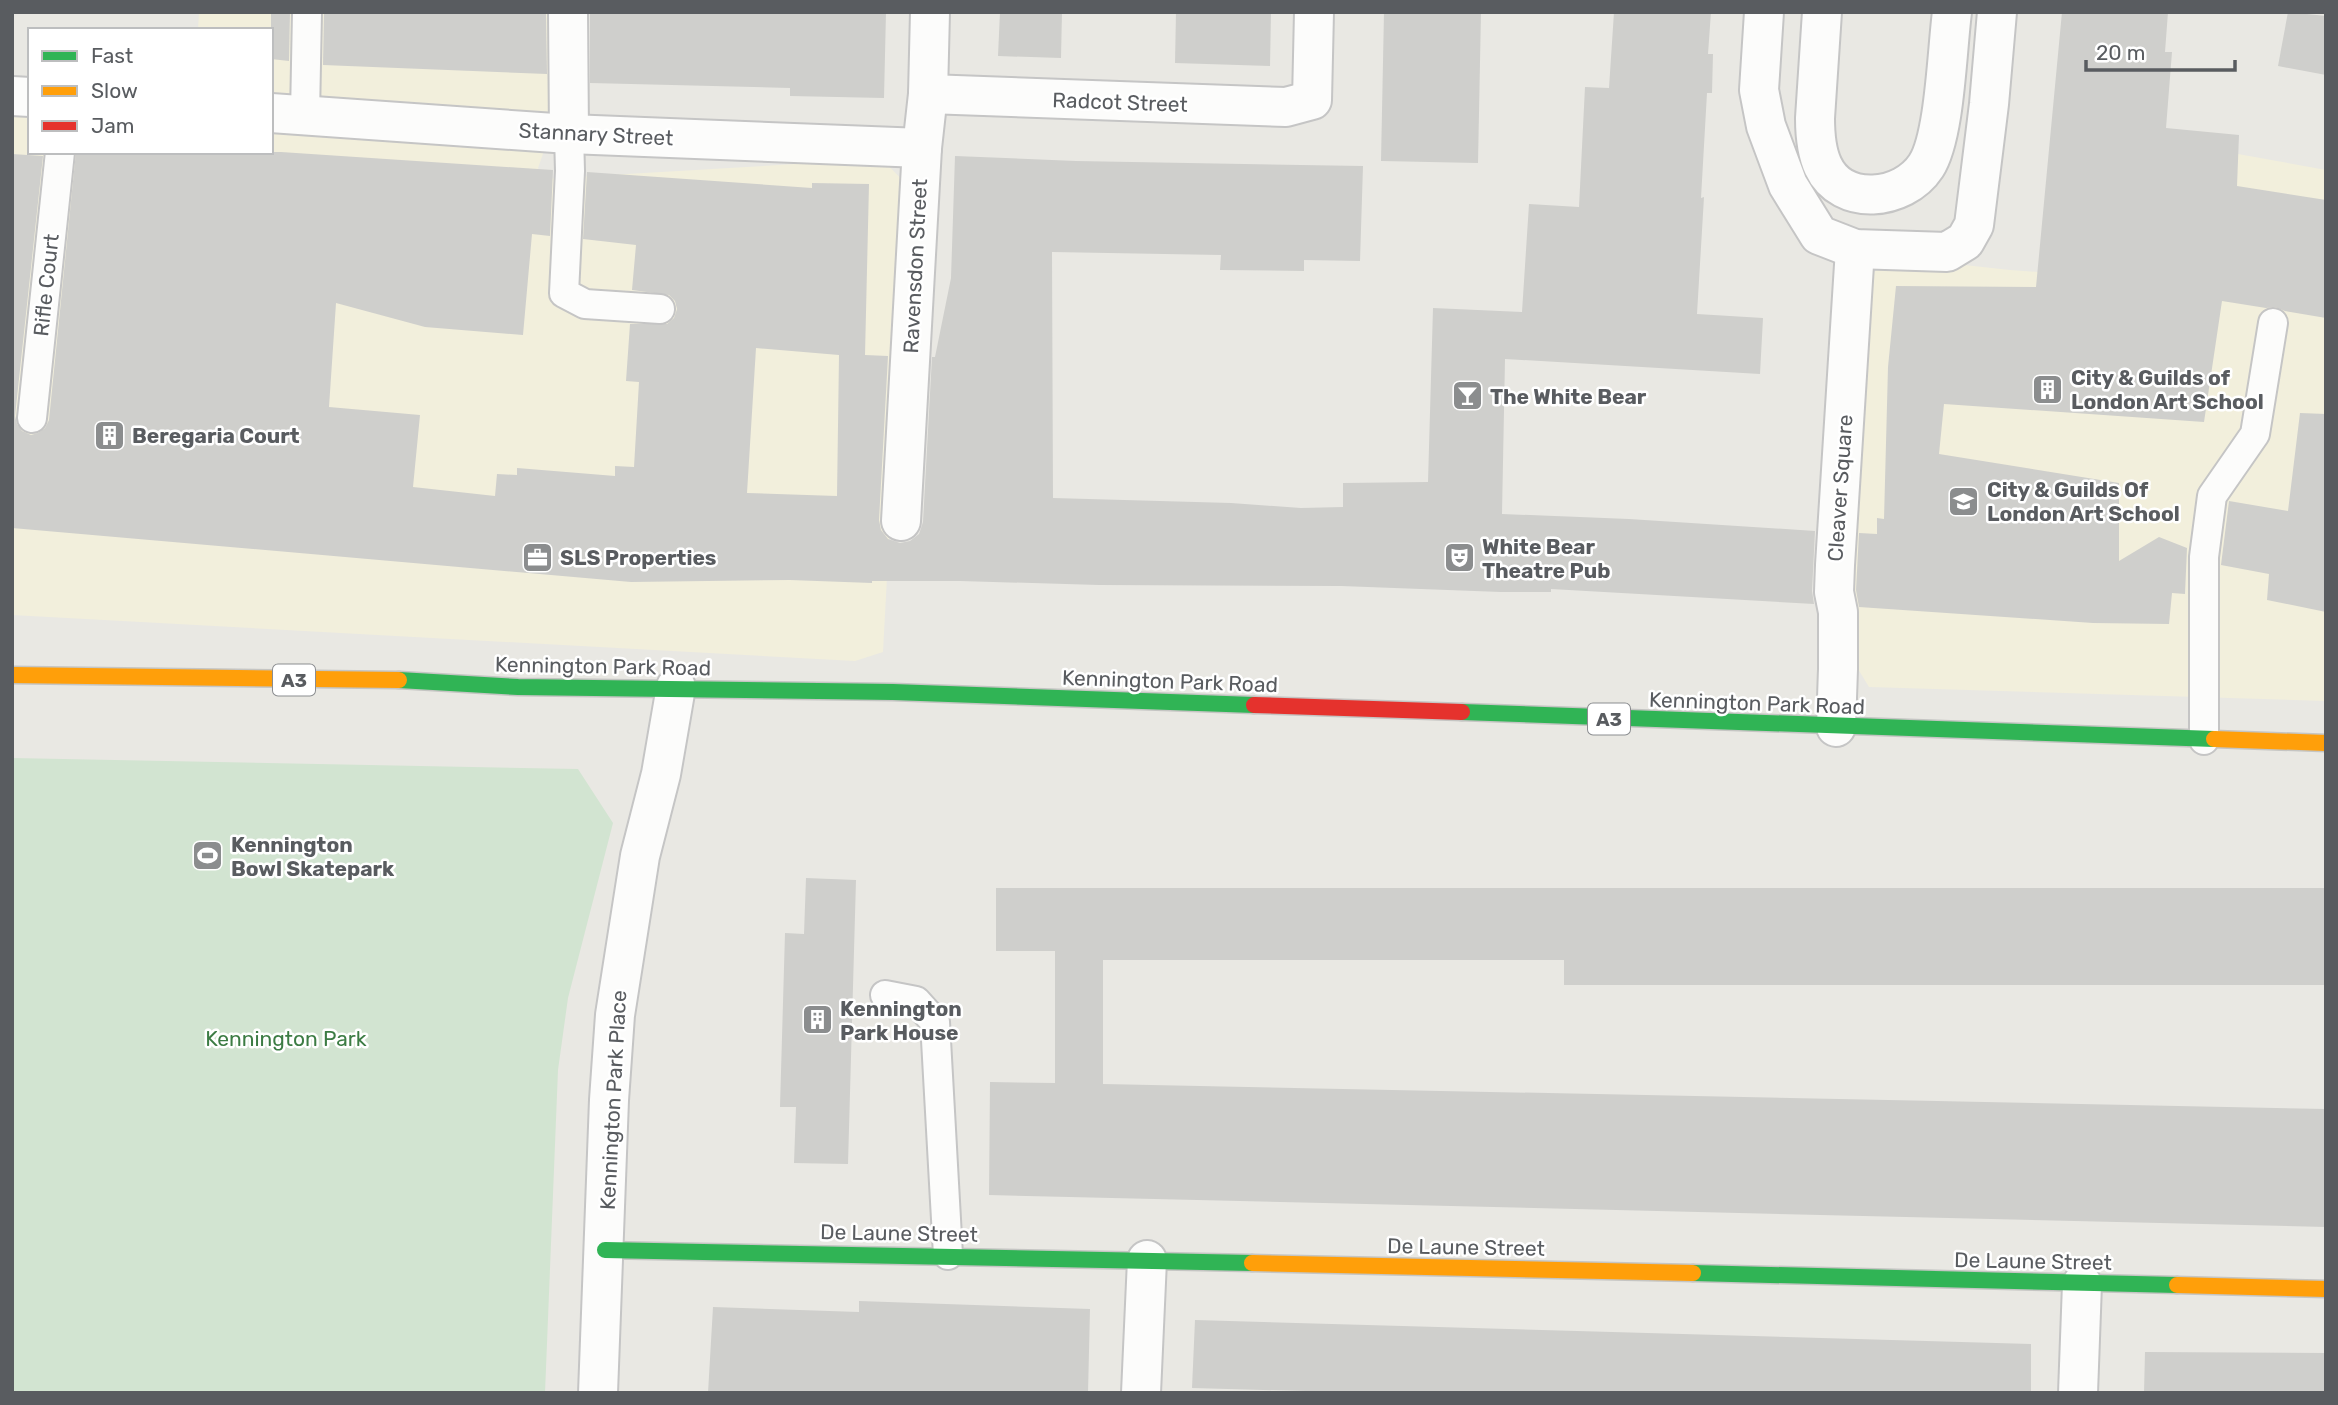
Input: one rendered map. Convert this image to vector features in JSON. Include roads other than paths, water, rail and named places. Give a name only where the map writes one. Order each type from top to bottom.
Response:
[{"type":"main road","name":"Kennington Park Road","points":[[12,675],[438,681],[518,687],[676,687],[893,692],[2326,743]]},
{"type":"main road","name":"De Laune Street","points":[[605,1250],[948,1255],[2326,1289]]},
{"type":"street","points":[[569,12],[569,134]]},
{"type":"street","name":"Ravensdon Street","points":[[901,521],[922,148],[928,94],[930,12]]},
{"type":"street","name":"Radcot Street","points":[[928,94],[1286,107],[1312,100],[1314,12]]},
{"type":"street","points":[[1764,12],[1759,90],[1766,126],[1788,185],[1819,234],[1855,249],[1947,252],[1965,241],[1973,225],[1989,104],[1997,12]]},
{"type":"street","points":[[1822,12],[1815,118],[1820,158],[1826,172],[1843,188],[1854,193],[1873,195],[1887,193],[1913,179],[1925,167],[1937,143],[1952,12]]},
{"type":"street","name":"Stannary Street","points":[[288,114],[569,134],[922,148]]},
{"type":"street","name":"Cleaver Square","points":[[1836,727],[1838,612],[1833,592],[1855,249]]},
{"type":"street","name":"Kennington Park Place","points":[[598,1393],[609,1100],[615,1015],[638,869],[661,774],[676,687]]},
{"type":"street","points":[[1141,1393],[1147,1260]]},
{"type":"street","points":[[2078,1393],[2082,1284]]},
{"type":"lane","points":[[288,114],[307,12]]},
{"type":"lane","points":[[569,134],[565,293],[585,304],[660,309]]},
{"type":"lane","name":"Rifle Court","points":[[32,418],[60,154]]},
{"type":"lane","points":[[2204,740],[2204,558],[2212,496],[2255,434],[2273,323]]},
{"type":"lane","points":[[885,995],[916,1001],[935,1022],[948,1255]]},
{"type":"place","name":"City & Guilds of London Art School","points":[[2048,389]]},
{"type":"place","name":"The White Bear","points":[[1467,396]]},
{"type":"place","name":"Beregaria Court","points":[[109,435]]},
{"type":"place","name":"City & Guilds Of London Art School","points":[[1964,501]]},
{"type":"place","name":"SLS Properties","points":[[537,557]]},
{"type":"place","name":"White Bear Theatre Pub","points":[[1459,558]]},
{"type":"place","name":"Kennington Bowl Skatepark","points":[[208,856]]},
{"type":"place","name":"Kennington Park House","points":[[817,1020]]},
{"type":"park label","name":"Kennington Park","points":[[286,1038]]}]
